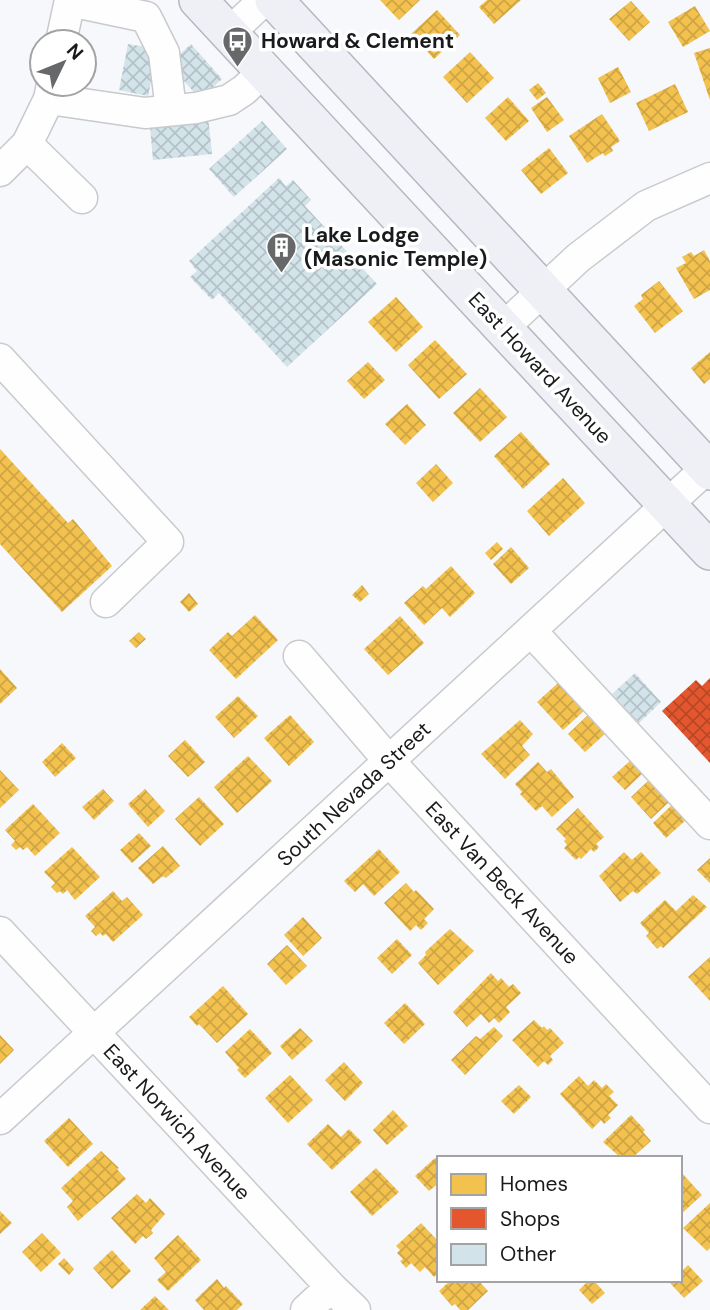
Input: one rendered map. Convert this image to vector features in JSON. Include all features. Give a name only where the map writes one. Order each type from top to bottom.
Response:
[{"type":"main road","name":"East Howard Avenue","points":[[198,0],[710,551]]},
{"type":"main road","points":[[274,0],[708,470]]},
{"type":"street","points":[[64,28],[70,0],[154,9],[164,52],[171,110]]},
{"type":"street","points":[[229,33],[264,0]]},
{"type":"street","points":[[80,98],[145,113],[196,108],[229,100],[264,71]]},
{"type":"street","points":[[0,171],[27,144],[47,98]]},
{"type":"street","points":[[27,144],[82,198]]},
{"type":"street","points":[[503,328],[578,258],[646,206],[710,178]]},
{"type":"street","points":[[0,359],[168,542],[106,601]]},
{"type":"street","name":"South Nevada Street","points":[[0,1119],[708,470]]},
{"type":"street","points":[[531,631],[710,824]]},
{"type":"street","name":"East Van Beck Avenue","points":[[299,656],[390,762],[710,1108]]},
{"type":"street","name":"East Norwich Avenue","points":[[0,932],[355,1310]]},
{"type":"street","points":[[306,1310],[331,1287]]},
{"type":"building: Homes","points":[[380,0],[420,0],[399,20]]},
{"type":"building: Homes","points":[[487,0],[521,0],[494,24],[479,7]]},
{"type":"building: Homes","points":[[631,1],[650,22],[629,41],[609,19]]},
{"type":"building: Homes","points":[[695,6],[710,31],[683,47],[668,22]]},
{"type":"building: Homes","points":[[437,10],[460,35],[434,59],[411,34]]},
{"type":"building: Homes","points":[[710,48],[710,100],[694,53]]},
{"type":"building: Homes","points":[[470,52],[494,78],[467,103],[443,77]]},
{"type":"building: Homes","points":[[618,67],[631,92],[610,103],[598,78]]},
{"type":"building: Homes","points":[[538,83],[546,93],[537,100],[529,90]]},
{"type":"building: Homes","points":[[675,84],[688,112],[649,131],[636,103]]},
{"type":"building: Homes","points":[[508,97],[529,121],[506,141],[485,118]]},
{"type":"building: Homes","points":[[547,97],[564,120],[547,132],[531,108]]},
{"type":"building: Homes","points":[[602,114],[620,141],[611,147],[613,151],[605,156],[603,153],[587,163],[569,136]]},
{"type":"building: Homes","points":[[549,148],[568,173],[541,194],[521,170]]},
{"type":"building: Homes","points":[[704,250],[710,261],[710,290],[694,299],[676,268],[686,263],[682,257],[691,252],[694,256]]},
{"type":"building: Homes","points":[[659,281],[683,311],[655,333],[634,306],[643,299],[641,295]]},
{"type":"building: Homes","points":[[396,297],[423,327],[396,352],[368,322]]},
{"type":"building: Homes","points":[[435,340],[467,374],[439,399],[408,365]]},
{"type":"building: Homes","points":[[710,352],[710,379],[704,384],[691,368]]},
{"type":"building: Homes","points":[[368,362],[385,380],[364,399],[347,381]]},
{"type":"building: Homes","points":[[480,388],[507,417],[480,442],[453,413]]},
{"type":"building: Homes","points":[[407,404],[426,425],[405,445],[385,424]]},
{"type":"building: Homes","points":[[521,432],[550,464],[523,489],[494,456]]},
{"type":"building: Homes","points":[[0,449],[68,523],[73,519],[112,566],[62,612],[0,544]]},
{"type":"building: Homes","points":[[436,464],[453,483],[433,502],[416,483]]},
{"type":"building: Homes","points":[[563,478],[585,503],[549,536],[527,511]]},
{"type":"building: Homes","points":[[497,542],[503,549],[491,560],[485,553]]},
{"type":"building: Homes","points":[[511,547],[529,568],[511,584],[493,564]]},
{"type":"building: Homes","points":[[451,566],[475,593],[450,617],[442,608],[424,625],[404,603],[423,586],[426,589]]},
{"type":"building: Homes","points":[[362,585],[369,594],[360,602],[352,595]]},
{"type":"building: Homes","points":[[189,593],[198,604],[189,612],[180,602]]},
{"type":"building: Homes","points":[[255,615],[278,640],[236,679],[209,650],[228,632],[232,636]]},
{"type":"building: Homes","points":[[400,616],[424,643],[388,675],[364,649]]},
{"type":"building: Homes","points":[[139,632],[146,639],[136,648],[129,641]]},
{"type":"building: Homes","points":[[0,669],[17,688],[0,704]]},
{"type":"building: Homes","points":[[558,683],[584,711],[563,730],[537,702]]},
{"type":"building: Homes","points":[[238,696],[258,716],[234,738],[215,717]]},
{"type":"building: Homes","points":[[589,714],[606,733],[585,752],[568,734]]},
{"type":"building: Homes","points":[[290,715],[314,742],[289,766],[264,738]]},
{"type":"building: Homes","points":[[520,720],[533,734],[522,746],[530,755],[505,779],[481,754]]},
{"type":"building: Homes","points":[[185,740],[205,762],[188,777],[168,756]]},
{"type":"building: Homes","points":[[62,743],[76,758],[55,777],[42,762]]},
{"type":"building: Homes","points":[[248,756],[272,781],[237,813],[214,787]]},
{"type":"building: Homes","points":[[631,760],[643,773],[625,790],[612,777]]},
{"type":"building: Homes","points":[[538,762],[547,772],[551,769],[574,797],[552,817],[542,806],[536,811],[520,794],[522,792],[515,784]]},
{"type":"building: Homes","points":[[0,770],[19,790],[0,808]]},
{"type":"building: Homes","points":[[649,780],[669,802],[651,819],[631,797]]},
{"type":"building: Homes","points":[[103,789],[114,801],[94,820],[82,807]]},
{"type":"building: Homes","points":[[145,789],[165,811],[148,827],[128,804]]},
{"type":"building: Homes","points":[[199,797],[224,824],[200,846],[175,819]]},
{"type":"building: Homes","points":[[33,804],[60,833],[35,856],[27,847],[16,850],[11,845],[15,841],[5,830]]},
{"type":"building: Homes","points":[[673,804],[687,819],[666,838],[653,823]]},
{"type":"building: Homes","points":[[578,808],[604,837],[596,844],[599,847],[594,852],[591,849],[581,859],[579,857],[576,860],[564,848],[567,845],[564,841],[566,839],[556,829]]},
{"type":"building: Homes","points":[[139,833],[151,846],[132,863],[120,850]]},
{"type":"building: Homes","points":[[163,846],[180,866],[166,878],[163,876],[153,884],[138,868]]},
{"type":"building: Homes","points":[[72,847],[100,877],[75,900],[67,890],[63,894],[60,891],[57,893],[51,887],[55,883],[44,872]]},
{"type":"building: Homes","points":[[379,849],[400,872],[374,896],[363,884],[355,892],[344,881]]},
{"type":"building: Homes","points":[[624,852],[632,860],[641,852],[661,873],[637,894],[633,891],[620,902],[599,876]]},
{"type":"building: Homes","points":[[710,858],[710,883],[697,870]]},
{"type":"building: Homes","points":[[406,883],[434,909],[424,919],[428,923],[421,930],[416,925],[410,931],[384,903]]},
{"type":"building: Homes","points":[[113,891],[122,901],[127,897],[143,915],[113,942],[106,934],[103,936],[100,933],[96,936],[91,931],[95,927],[85,916]]},
{"type":"building: Homes","points":[[693,895],[707,907],[663,948],[661,946],[657,949],[640,923],[665,900],[676,911]]},
{"type":"building: Homes","points":[[303,917],[322,938],[303,956],[284,935]]},
{"type":"building: Homes","points":[[450,929],[474,951],[438,985],[418,963],[426,955],[425,952]]},
{"type":"building: Homes","points":[[397,939],[412,955],[392,974],[377,958]]},
{"type":"building: Homes","points":[[287,945],[307,966],[286,985],[267,964]]},
{"type":"building: Homes","points":[[710,957],[710,1001],[688,977]]},
{"type":"building: Homes","points":[[491,973],[498,981],[501,978],[509,987],[513,984],[521,993],[506,1007],[510,1012],[499,1023],[494,1018],[489,1023],[481,1014],[467,1027],[453,1012]]},
{"type":"building: Homes","points":[[223,986],[248,1014],[217,1043],[189,1017]]},
{"type":"building: Homes","points":[[405,1003],[425,1024],[404,1044],[384,1023]]},
{"type":"building: Homes","points":[[534,1020],[542,1028],[550,1028],[564,1043],[550,1056],[553,1060],[548,1065],[544,1061],[538,1067],[512,1040]]},
{"type":"building: Homes","points":[[494,1027],[503,1036],[465,1075],[451,1060],[476,1036],[480,1039]]},
{"type":"building: Homes","points":[[300,1028],[313,1041],[292,1060],[280,1046]]},
{"type":"building: Homes","points":[[250,1029],[272,1053],[245,1078],[225,1052]]},
{"type":"building: Homes","points":[[0,1035],[14,1050],[0,1064]]},
{"type":"building: Homes","points":[[344,1062],[363,1083],[345,1101],[325,1080]]},
{"type":"building: Homes","points":[[290,1075],[313,1100],[288,1123],[265,1098]]},
{"type":"building: Homes","points":[[579,1076],[588,1086],[594,1080],[602,1088],[606,1084],[614,1092],[609,1096],[618,1105],[608,1115],[611,1118],[604,1124],[601,1120],[592,1129],[560,1094]]},
{"type":"building: Homes","points":[[519,1085],[531,1097],[514,1114],[501,1101]]},
{"type":"building: Homes","points":[[393,1110],[408,1126],[387,1145],[373,1130]]},
{"type":"building: Homes","points":[[631,1115],[651,1141],[634,1156],[619,1156],[603,1142]]},
{"type":"building: Homes","points":[[69,1118],[93,1144],[68,1167],[44,1141]]},
{"type":"building: Homes","points":[[328,1124],[341,1137],[349,1129],[362,1142],[332,1170],[307,1144]]},
{"type":"building: Homes","points":[[101,1151],[119,1168],[117,1169],[126,1179],[78,1221],[67,1207],[73,1201],[61,1188]]},
{"type":"building: Homes","points":[[435,1158],[437,1160],[437,1185],[429,1191],[415,1176]]},
{"type":"building: Homes","points":[[376,1168],[399,1192],[372,1216],[350,1192]]},
{"type":"building: Homes","points":[[682,1173],[702,1195],[682,1213]]},
{"type":"building: Homes","points":[[137,1194],[146,1203],[150,1198],[165,1214],[151,1230],[153,1233],[146,1239],[143,1236],[135,1244],[111,1218]]},
{"type":"building: Homes","points":[[710,1203],[710,1248],[707,1251],[683,1228]]},
{"type":"building: Homes","points":[[0,1211],[12,1223],[0,1234]]},
{"type":"building: Homes","points":[[421,1223],[437,1240],[437,1274],[434,1277],[425,1267],[420,1272],[411,1263],[406,1268],[400,1261],[403,1259],[397,1253],[400,1250],[396,1246]]},
{"type":"building: Homes","points":[[42,1233],[61,1253],[41,1272],[22,1252]]},
{"type":"building: Homes","points":[[178,1235],[201,1260],[168,1291],[157,1280],[166,1272],[154,1258]]},
{"type":"building: Homes","points":[[112,1250],[131,1271],[112,1289],[93,1268]]},
{"type":"building: Homes","points":[[64,1258],[74,1269],[69,1275],[58,1264]]},
{"type":"building: Homes","points":[[688,1265],[703,1281],[684,1298],[670,1283],[682,1282],[682,1271]]},
{"type":"building: Homes","points":[[217,1279],[243,1304],[237,1310],[204,1310],[195,1300]]},
{"type":"building: Homes","points":[[449,1282],[480,1282],[488,1291],[468,1310],[460,1310],[455,1304],[452,1306],[439,1291]]},
{"type":"building: Homes","points":[[587,1282],[595,1282],[605,1293],[592,1304],[579,1290]]},
{"type":"building: Homes","points":[[155,1296],[169,1310],[140,1310]]},
{"type":"building: Shops","points":[[710,678],[710,763],[662,711],[696,680],[702,686]]},
{"type":"building: Other","points":[[128,44],[158,49],[148,96],[119,90]]},
{"type":"building: Other","points":[[191,44],[222,79],[200,99],[169,64]]},
{"type":"building: Other","points":[[208,116],[212,154],[153,160],[150,126]]},
{"type":"building: Other","points":[[262,121],[287,149],[234,197],[209,169]]},
{"type":"building: Other","name":"Lake Lodge (Masonic Temple)","points":[[279,178],[286,186],[293,180],[311,200],[305,206],[377,284],[287,367],[219,293],[212,300],[190,277],[197,271],[189,261]]},
{"type":"building: Other","points":[[635,673],[661,702],[639,723],[612,694]]},
{"type":"place","name":"Howard & Clement","points":[[238,68]]},
{"type":"place","name":"Lake Lodge (Masonic Temple)","points":[[281,274]]}]
